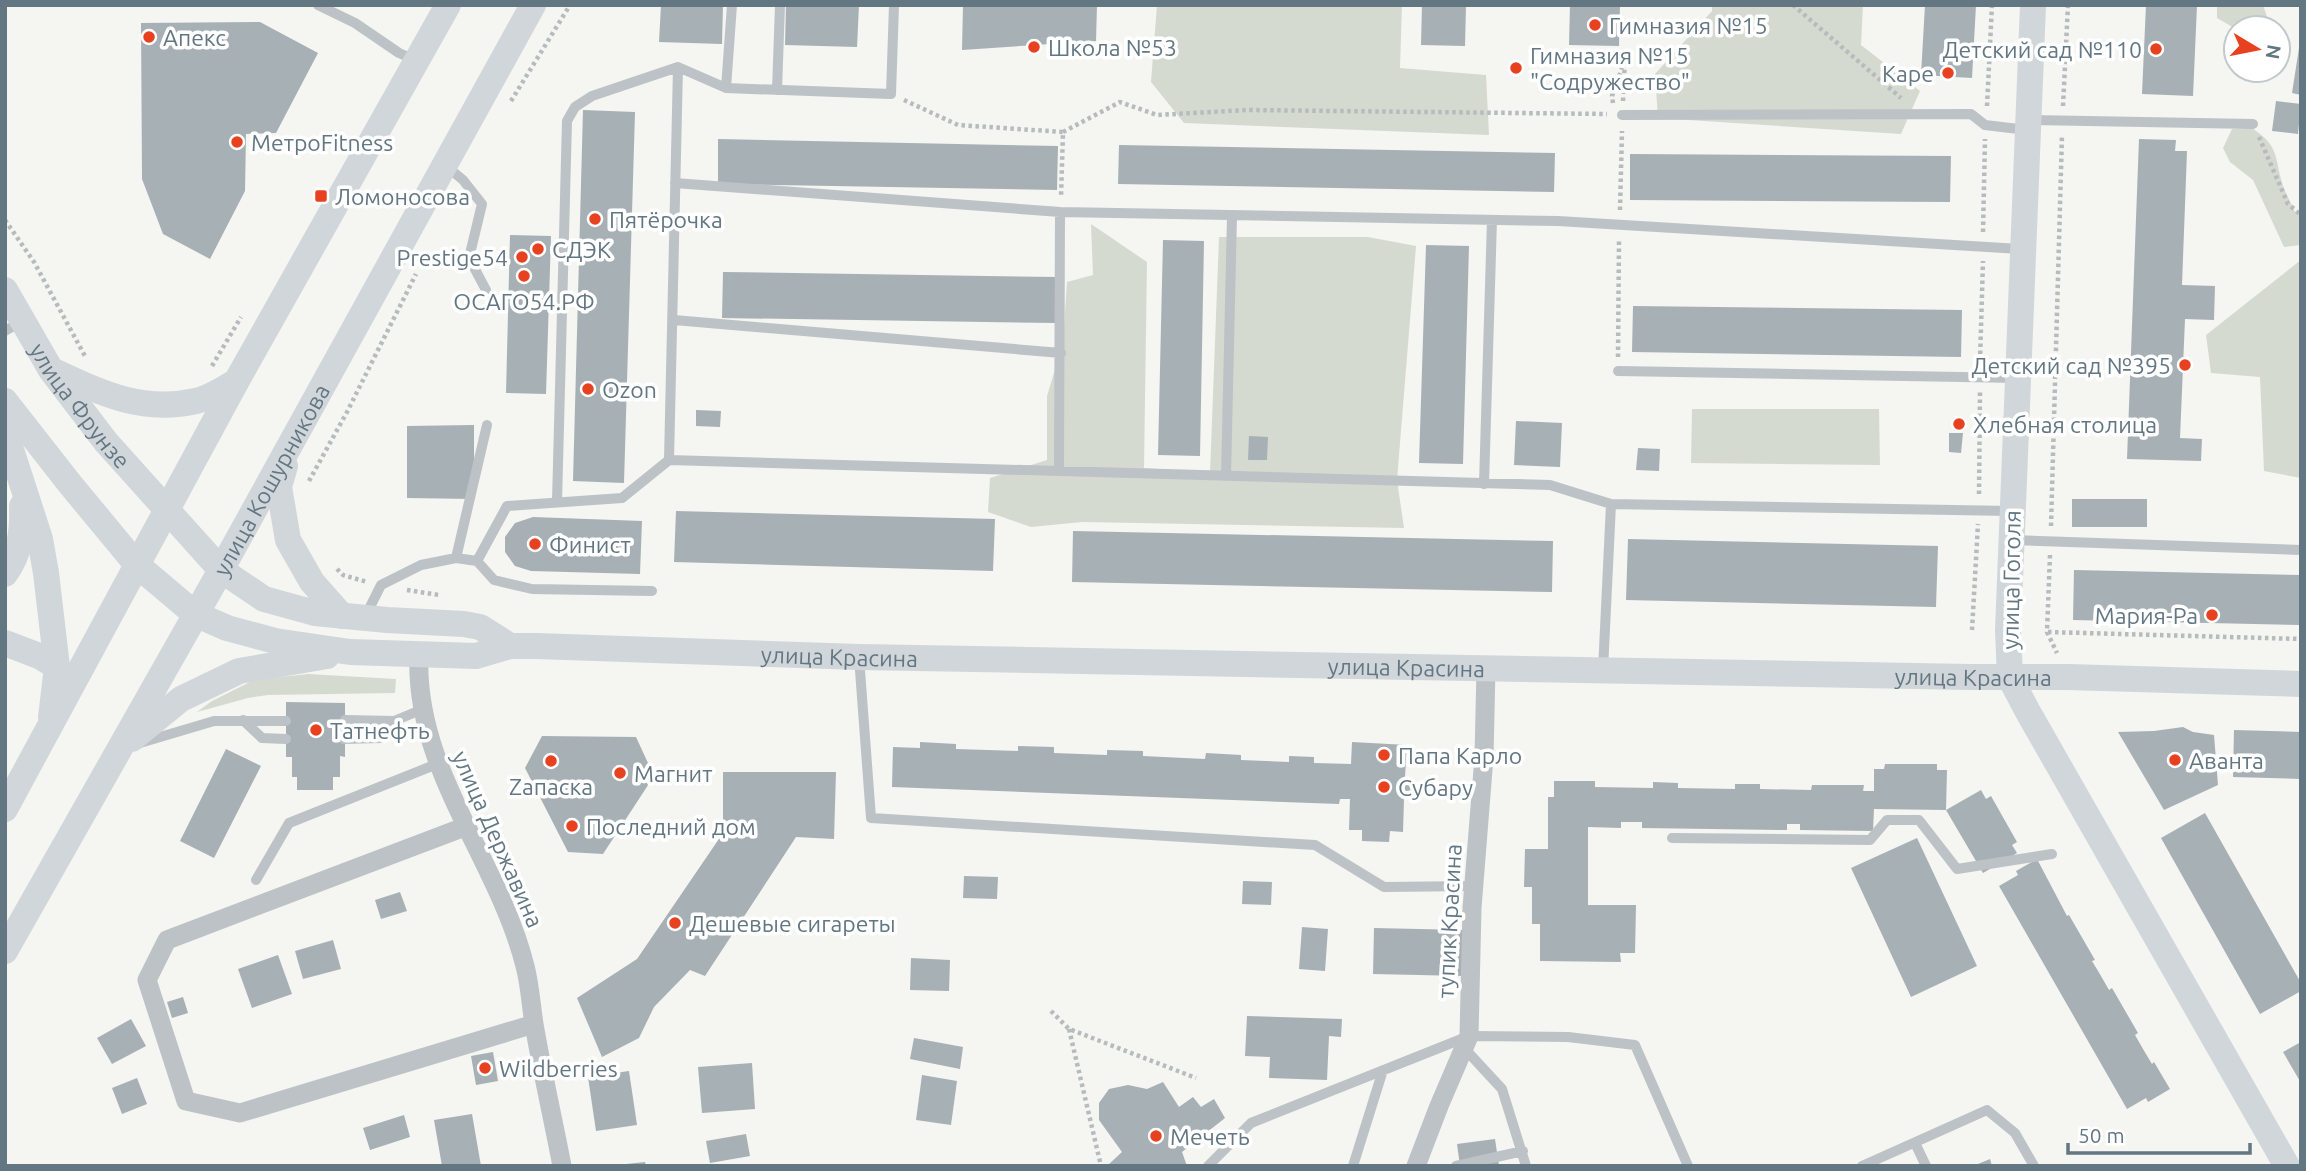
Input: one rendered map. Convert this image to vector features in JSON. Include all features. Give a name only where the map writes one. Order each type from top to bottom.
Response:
[{"type":"main road","points":[[5,809],[236,382],[448,5]]},
{"type":"main road","name":"улица Кошурникова","points":[[5,951],[221,570],[533,5]]},
{"type":"main road","name":"улица Гоголя","points":[[2033,5],[2008,630],[2010,678],[2285,1165]]},
{"type":"main road","name":"улица Фрунзе","points":[[5,290],[14,326],[106,442],[221,570]]},
{"type":"main road","points":[[51,370],[94,390],[146,406],[198,401],[236,382]]},
{"type":"main road","points":[[5,401],[137,565]]},
{"type":"main road","points":[[5,431],[18,487],[23,530],[17,553],[5,574]]},
{"type":"main road","points":[[292,440],[279,486],[288,540],[312,582],[354,617]]},
{"type":"main road","points":[[18,487],[40,539],[53,624],[57,667],[49,731]]},
{"type":"main road","name":"улица Красина","points":[[137,565],[195,614],[227,628],[275,640],[350,652],[476,656],[510,646],[859,657],[2067,677],[2301,684]]},
{"type":"main road","points":[[221,570],[264,599],[315,613],[480,627],[510,646]]},
{"type":"main road","points":[[5,643],[39,656],[57,667]]},
{"type":"main road","points":[[120,749],[181,699],[239,671],[350,652]]},
{"type":"street","name":"улица Державина","points":[[419,655],[418,677],[423,709],[437,764],[504,904],[526,967],[534,1024],[562,1166]]},
{"type":"street","name":"тупик Красина","points":[[1417,1165],[1438,1106],[1467,1042],[1474,886],[1484,757],[1486,668]]},
{"type":"street","points":[[467,826],[167,940],[146,980],[186,1101],[240,1113],[534,1024]]},
{"type":"lane","points":[[318,5],[355,23],[399,52],[417,60]]},
{"type":"lane","points":[[726,88],[732,5]]},
{"type":"lane","points":[[777,90],[780,5]]},
{"type":"lane","points":[[556,502],[567,121],[575,107],[593,96],[678,67],[726,88],[891,94],[894,5]]},
{"type":"lane","points":[[669,460],[678,67]]},
{"type":"lane","points":[[1622,115],[1971,114],[1985,125],[2028,125],[2063,120],[2253,124]]},
{"type":"lane","points":[[445,165],[463,180],[482,204],[469,258],[486,290]]},
{"type":"lane","points":[[675,183],[1060,212],[1558,221],[2022,249]]},
{"type":"lane","points":[[1059,471],[1060,212]]},
{"type":"lane","points":[[1226,476],[1232,216]]},
{"type":"lane","points":[[1484,484],[1492,220]]},
{"type":"lane","points":[[674,320],[1060,353]]},
{"type":"lane","points":[[1618,371],[2018,378]]},
{"type":"lane","points":[[456,558],[487,425]]},
{"type":"lane","points":[[477,561],[507,506],[622,498],[669,460],[1550,485],[1611,504],[2013,511]]},
{"type":"lane","points":[[1603,670],[1611,504]]},
{"type":"lane","points":[[2012,541],[2051,540],[2301,550]]},
{"type":"lane","points":[[354,617],[381,585],[421,565],[456,558],[477,561],[494,580],[532,589],[652,591]]},
{"type":"lane","points":[[859,657],[871,818],[1315,845],[1384,887],[1474,886]]},
{"type":"lane","points":[[345,720],[394,721],[423,709]]},
{"type":"lane","points":[[243,720],[262,738],[286,739]]},
{"type":"lane","points":[[120,749],[214,721],[286,720]]},
{"type":"lane","points":[[344,738],[380,738],[394,721]]},
{"type":"lane","points":[[256,880],[289,823],[437,764]]},
{"type":"lane","points":[[1672,838],[1870,840],[1887,820],[1919,820],[1957,869],[2052,853]]},
{"type":"lane","points":[[1208,1166],[1251,1123],[1383,1070],[1467,1042],[1568,1037],[1635,1045],[1688,1166]]},
{"type":"lane","points":[[1467,1042],[1502,1089],[1526,1166]]},
{"type":"lane","points":[[1353,1166],[1383,1070]]},
{"type":"lane","points":[[1862,1166],[1987,1110],[2015,1133],[2034,1166]]},
{"type":"lane","points":[[1915,1143],[1926,1166]]},
{"type":"lane","points":[[1456,1166],[1523,1151]]},
{"type":"path","points":[[506,110],[570,5]]},
{"type":"path","points":[[1793,5],[1920,114]]},
{"type":"path","points":[[1972,630],[1979,510],[1985,125],[1992,5]]},
{"type":"path","points":[[2067,677],[2047,632],[2068,5]]},
{"type":"path","points":[[1618,371],[1625,59],[1612,96],[1612,103],[1622,115]]},
{"type":"path","points":[[891,94],[958,125],[1063,132],[1120,103],[1157,115],[1247,110],[1622,115]]},
{"type":"path","points":[[2253,124],[2288,204],[2301,215]]},
{"type":"path","points":[[1060,212],[1063,132]]},
{"type":"path","points":[[5,220],[34,262],[86,359]]},
{"type":"path","points":[[307,486],[420,265]]},
{"type":"path","points":[[210,369],[242,315]]},
{"type":"path","points":[[334,567],[343,575],[440,596],[448,624]]},
{"type":"path","points":[[2047,632],[2301,639]]},
{"type":"path","points":[[1051,1011],[1069,1028],[1196,1078]]},
{"type":"path","points":[[1069,1028],[1101,1166]]},
{"type":"shaded area","points":[[1157,5],[1402,5],[1400,68],[1486,75],[1489,135],[1184,123],[1151,82]]},
{"type":"shaded area","points":[[1712,5],[1863,5],[1861,45],[1920,91],[1901,134],[1658,118],[1655,74],[1712,11]]},
{"type":"shaded area","points":[[2217,5],[2263,5],[2266,14],[2222,14],[2222,21],[2217,18]]},
{"type":"shaded area","points":[[2252,128],[2272,147],[2283,186],[2295,212],[2301,213],[2301,245],[2284,247],[2253,180],[2230,162],[2223,148],[2232,129]]},
{"type":"shaded area","points":[[1091,224],[1147,262],[1144,468],[1210,473],[1219,237],[1368,237],[1416,246],[1397,480],[1404,528],[1082,522],[1031,527],[988,512],[990,478],[1047,460],[1047,396],[1063,343],[1067,282],[1093,275]]},
{"type":"shaded area","points":[[2301,260],[2301,478],[2264,471],[2260,377],[2211,373],[2206,335]]},
{"type":"shaded area","points":[[1692,409],[1879,409],[1880,465],[1691,463]]},
{"type":"shaded area","points":[[308,674],[396,679],[395,693],[268,695],[197,712],[212,701],[254,680]]},
{"type":"building","points":[[661,5],[723,5],[722,44],[659,42]]},
{"type":"building","points":[[786,5],[859,5],[857,47],[785,45]]},
{"type":"building","points":[[963,5],[1097,5],[1096,41],[962,50]]},
{"type":"building","points":[[1422,5],[1466,5],[1465,46],[1421,45]]},
{"type":"building","name":"Гимназия №15","points":[[1570,5],[1620,5],[1619,46],[1569,45]]},
{"type":"building","points":[[1925,5],[1976,5],[1972,78],[1921,75]]},
{"type":"building","points":[[2146,5],[2197,5],[2193,96],[2142,94]]},
{"type":"building","points":[[260,22],[318,53],[276,133],[246,134],[245,191],[210,259],[163,234],[142,179],[141,23]]},
{"type":"building","points":[[2301,48],[2301,95],[2292,93]]},
{"type":"building","points":[[2276,101],[2301,104],[2298,134],[2272,131]]},
{"type":"building","points":[[583,110],[635,112],[624,483],[573,481]]},
{"type":"building","points":[[718,139],[1058,146],[1057,190],[718,184]]},
{"type":"building","points":[[2139,139],[2176,140],[2175,151],[2187,151],[2182,285],[2215,286],[2214,320],[2185,319],[2180,438],[2202,439],[2201,461],[2127,459]]},
{"type":"building","points":[[1119,145],[1555,153],[1554,192],[1118,184]]},
{"type":"building","points":[[1630,154],[1951,156],[1950,202],[1630,200]]},
{"type":"building","points":[[510,235],[551,236],[546,394],[506,393]]},
{"type":"building","points":[[1163,240],[1204,241],[1200,456],[1158,455]]},
{"type":"building","points":[[1426,245],[1469,246],[1463,464],[1419,463]]},
{"type":"building","points":[[723,272],[1057,277],[1056,323],[722,318]]},
{"type":"building","points":[[1633,306],[1962,310],[1961,357],[1632,352]]},
{"type":"building","points":[[696,410],[721,411],[720,427],[696,426]]},
{"type":"building","points":[[1516,421],[1562,423],[1560,467],[1514,465]]},
{"type":"building","points":[[474,425],[474,499],[407,498],[407,426]]},
{"type":"building","points":[[1949,433],[1963,433],[1961,453],[1949,452]]},
{"type":"building","points":[[1249,436],[1268,437],[1267,460],[1248,460]]},
{"type":"building","points":[[1638,448],[1660,449],[1659,471],[1636,470]]},
{"type":"building","points":[[2072,499],[2147,499],[2147,527],[2072,527]]},
{"type":"building","points":[[676,511],[995,519],[993,571],[674,562]]},
{"type":"building","points":[[533,517],[642,521],[640,574],[531,571],[515,566],[505,552],[505,537],[515,523]]},
{"type":"building","points":[[1073,531],[1553,541],[1552,592],[1072,582]]},
{"type":"building","points":[[1628,539],[1938,546],[1936,607],[1626,600]]},
{"type":"building","points":[[2074,570],[2301,575],[2301,625],[2073,620]]},
{"type":"building","points":[[286,702],[345,703],[345,757],[340,756],[340,777],[333,777],[333,790],[297,790],[297,777],[292,777],[292,757],[286,757]]},
{"type":"building","name":"Аванта","points":[[2183,727],[2193,732],[2214,735],[2218,785],[2164,810],[2118,732]]},
{"type":"building","points":[[2234,730],[2301,732],[2301,779],[2233,777]]},
{"type":"building","points":[[542,736],[636,737],[654,776],[603,854],[568,852],[525,768]]},
{"type":"building","points":[[920,742],[956,744],[956,749],[1018,751],[1018,746],[1054,747],[1054,753],[1107,755],[1107,750],[1143,751],[1143,756],[1205,759],[1206,753],[1241,755],[1241,760],[1289,762],[1289,756],[1314,757],[1314,763],[1351,764],[1352,742],[1407,745],[1405,777],[1416,789],[1404,799],[1403,832],[1390,831],[1389,842],[1362,841],[1362,830],[1349,830],[1350,799],[1340,799],[1339,804],[892,787],[893,747],[920,748]]},
{"type":"building","points":[[226,749],[261,766],[214,858],[180,841]]},
{"type":"building","points":[[1885,764],[1937,764],[1937,770],[1947,770],[1946,810],[1874,809],[1873,831],[1800,830],[1800,824],[1787,824],[1787,830],[1642,828],[1642,822],[1621,822],[1621,828],[1588,827],[1588,905],[1636,905],[1635,953],[1620,953],[1621,962],[1540,961],[1540,924],[1532,924],[1532,887],[1524,887],[1525,849],[1548,849],[1548,797],[1554,797],[1554,781],[1595,781],[1595,787],[1653,788],[1653,782],[1678,783],[1678,788],[1735,789],[1735,784],[1760,784],[1760,789],[1811,790],[1812,785],[1864,785],[1863,791],[1874,791],[1874,769],[1884,769]]},
{"type":"building","points":[[723,772],[836,772],[834,839],[796,837],[705,976],[690,970],[654,1007],[639,1038],[602,1057],[577,998],[637,959],[723,833]]},
{"type":"building","points":[[1981,790],[1986,799],[1991,796],[2017,842],[2012,845],[2017,853],[1983,873],[1946,810]]},
{"type":"building","points":[[2205,813],[2301,983],[2301,991],[2260,1014],[2161,838]]},
{"type":"building","points":[[1917,838],[1977,966],[1911,997],[1851,868]]},
{"type":"building","points":[[2037,859],[2067,916],[2069,915],[2095,960],[2092,961],[2109,990],[2112,988],[2138,1033],[2135,1035],[2143,1049],[2170,1089],[2148,1102],[2146,1098],[2127,1109],[1999,886],[2018,875],[2016,871]]},
{"type":"building","points":[[964,876],[998,877],[997,899],[963,898]]},
{"type":"building","points":[[1243,881],[1272,882],[1271,905],[1242,904]]},
{"type":"building","points":[[400,892],[407,911],[381,919],[375,900]]},
{"type":"building","points":[[1302,927],[1328,929],[1325,971],[1299,969]]},
{"type":"building","points":[[1374,928],[1464,930],[1464,976],[1373,974]]},
{"type":"building","points":[[333,940],[341,969],[303,979],[295,951]]},
{"type":"building","points":[[278,955],[292,994],[252,1008],[238,969]]},
{"type":"building","points":[[911,958],[950,960],[949,991],[910,990]]},
{"type":"building","points":[[183,997],[188,1013],[172,1018],[167,1002]]},
{"type":"building","points":[[1247,1016],[1342,1019],[1341,1037],[1329,1036],[1327,1080],[1269,1078],[1270,1057],[1245,1056]]},
{"type":"building","points":[[131,1019],[146,1046],[112,1064],[97,1038]]},
{"type":"building","points":[[914,1038],[963,1047],[960,1069],[910,1059]]},
{"type":"building","points":[[2301,1042],[2301,1083],[2283,1052]]},
{"type":"building","name":"Wildberries","points":[[493,1052],[498,1081],[476,1085],[471,1056]]},
{"type":"building","points":[[752,1063],[755,1109],[702,1113],[698,1067]]},
{"type":"building","points":[[629,1071],[637,1125],[596,1131],[588,1077]]},
{"type":"building","points":[[922,1075],[957,1081],[951,1125],[916,1120]]},
{"type":"building","points":[[137,1078],[147,1104],[122,1114],[112,1088]]},
{"type":"building","name":"Мечеть","points":[[1163,1082],[1179,1107],[1193,1097],[1201,1107],[1214,1099],[1225,1118],[1182,1152],[1187,1166],[1110,1166],[1122,1152],[1099,1120],[1099,1103],[1109,1089],[1128,1085],[1147,1089]]},
{"type":"building","points":[[472,1114],[481,1166],[442,1166],[434,1120]]},
{"type":"building","points":[[404,1115],[410,1137],[370,1150],[363,1128]]},
{"type":"building","points":[[746,1134],[750,1156],[710,1163],[706,1141]]},
{"type":"building","points":[[1495,1139],[1499,1166],[1460,1166],[1457,1144]]},
{"type":"building","points":[[1990,1159],[1992,1166],[1973,1166]]},
{"type":"building","points":[[645,1162],[646,1166],[626,1166],[626,1164]]},
{"type":"place","name":"Гимназия №15","points":[[1595,25]]},
{"type":"place","name":"Апекс","points":[[149,37]]},
{"type":"place","name":"Школа №53","points":[[1034,47]]},
{"type":"place","name":"Детский сад №110","points":[[2156,49]]},
{"type":"place","name":"Гимназия №15 \"Содружество\"","points":[[1516,68]]},
{"type":"place","name":"Каре","points":[[1948,73]]},
{"type":"place","name":"МетроFitness","points":[[237,142]]},
{"type":"place","name":"Ломоносова","points":[[321,196]]},
{"type":"place","name":"Пятёрочка","points":[[595,219]]},
{"type":"place","name":"СДЭК","points":[[538,249]]},
{"type":"place","name":"Prestige54","points":[[522,257]]},
{"type":"place","name":"ОСАГО54.РФ","points":[[524,276]]},
{"type":"place","name":"Детский сад №395","points":[[2185,365]]},
{"type":"place","name":"Ozon","points":[[588,389]]},
{"type":"place","name":"Хлебная столица","points":[[1959,424]]},
{"type":"place","name":"Финист","points":[[535,544]]},
{"type":"place","name":"Мария-Ра","points":[[2212,615]]},
{"type":"place","name":"Татнефть","points":[[316,730]]},
{"type":"place","name":"Папа Карло","points":[[1384,755]]},
{"type":"place","name":"Аванта","points":[[2175,760]]},
{"type":"place","name":"Zапаска","points":[[551,761]]},
{"type":"place","name":"Магнит","points":[[620,773]]},
{"type":"place","name":"Субару","points":[[1384,787]]},
{"type":"place","name":"Последний дом","points":[[572,826]]},
{"type":"place","name":"Дешевые сигареты","points":[[675,923]]},
{"type":"place","name":"Wildberries","points":[[485,1068]]},
{"type":"place","name":"Мечеть","points":[[1156,1136]]}]
